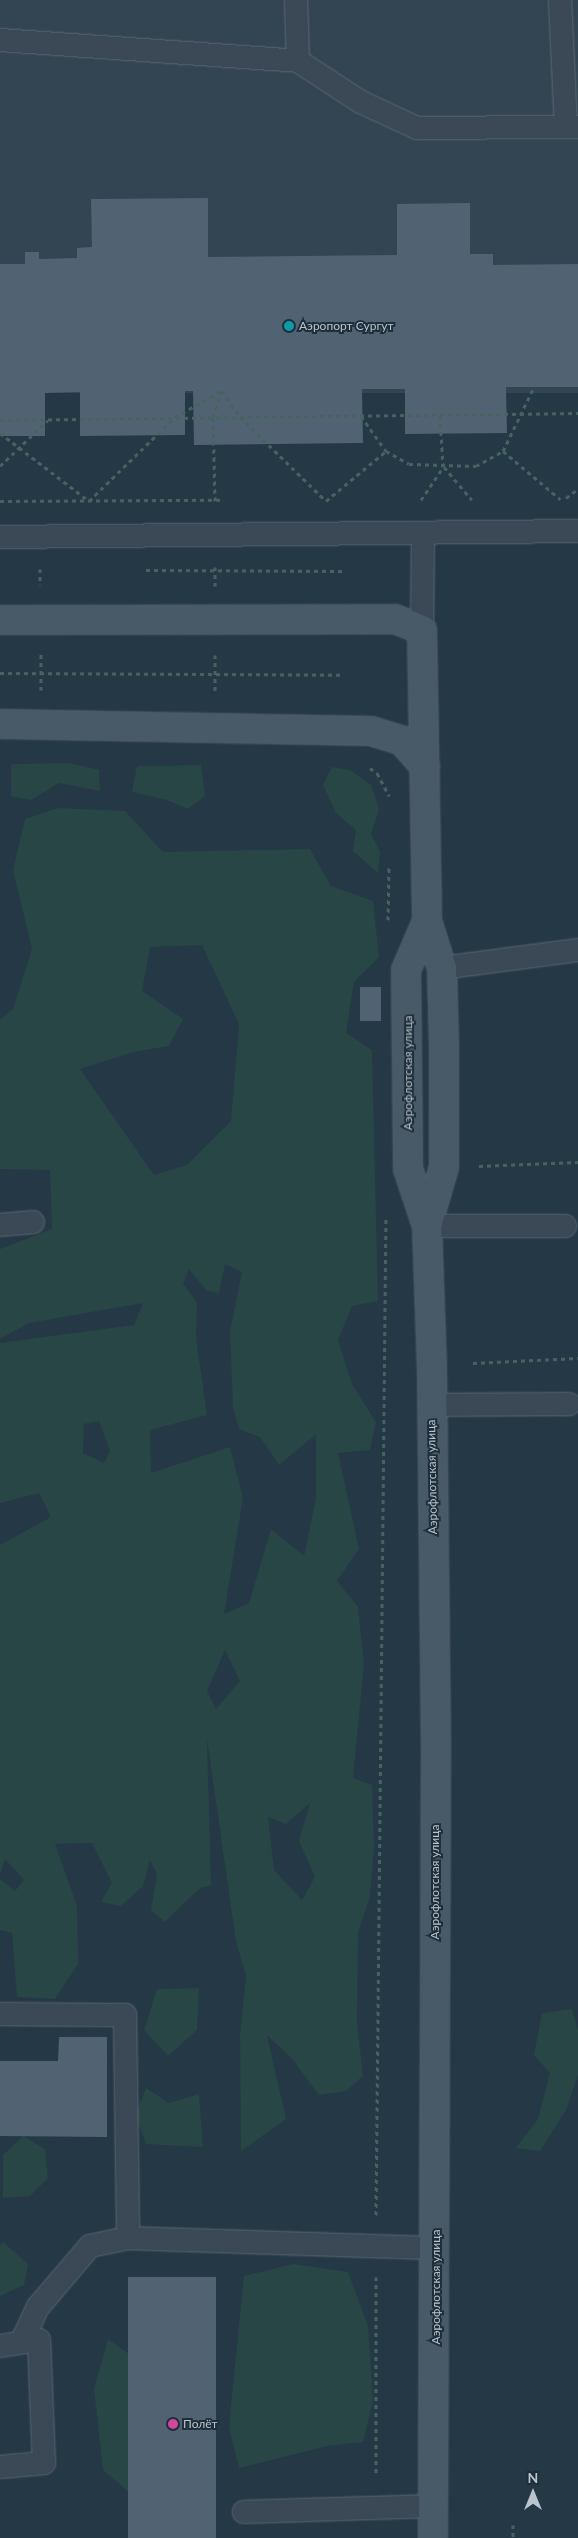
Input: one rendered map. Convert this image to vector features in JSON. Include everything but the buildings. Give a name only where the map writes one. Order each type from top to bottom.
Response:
[{"type":"main road","points":[[0,620],[395,619],[422,630]]},
{"type":"main road","name":"Аэрофлотская улица","points":[[422,630],[427,921],[442,968],[444,1167],[427,1226]]},
{"type":"main road","points":[[0,724],[215,726],[371,731],[401,740],[425,767]]},
{"type":"main road","name":"Аэрофлотская улица","points":[[427,921],[406,970],[408,1169],[427,1226],[431,1405],[436,2248],[433,2538]]},
{"type":"lane","points":[[296,0],[298,61]]},
{"type":"lane","points":[[0,40],[298,61],[361,102],[417,128],[572,127],[560,0]]},
{"type":"lane","points":[[0,537],[215,536],[578,530]]},
{"type":"lane","points":[[422,630],[423,533]]},
{"type":"lane","points":[[442,968],[578,950]]},
{"type":"lane","points":[[0,1225],[33,1222]]},
{"type":"lane","points":[[427,1226],[565,1226]]},
{"type":"lane","points":[[431,1405],[569,1404]]},
{"type":"lane","points":[[0,2014],[125,2015],[128,2238]]},
{"type":"lane","points":[[0,2467],[44,2462],[31,2341],[67,2273],[90,2246],[128,2238],[376,2244],[436,2248]]},
{"type":"lane","points":[[0,2346],[31,2341]]},
{"type":"lane","points":[[244,2512],[376,2510],[433,2506]]},
{"type":"path","points":[[361,415],[386,451],[409,464],[443,467],[476,466],[503,451],[524,414],[534,387]]},
{"type":"path","points":[[215,726],[215,536],[212,417],[222,391]]},
{"type":"path","points":[[222,391],[240,417],[326,501],[386,451]]},
{"type":"path","points":[[0,433],[89,501],[175,417],[222,391]]},
{"type":"path","points":[[0,420],[578,413]]},
{"type":"path","points":[[421,501],[443,467],[440,415]]},
{"type":"path","points":[[0,466],[49,419]]},
{"type":"path","points":[[503,451],[562,501],[578,489]]},
{"type":"path","points":[[443,467],[473,501]]},
{"type":"path","points":[[30,568],[50,569]]},
{"type":"path","points":[[137,570],[342,571]]},
{"type":"path","points":[[0,673],[342,675]]},
{"type":"path","points":[[362,763],[377,773],[390,798]]},
{"type":"path","points":[[388,925],[389,856]]},
{"type":"path","points":[[444,1167],[578,1162]]},
{"type":"path","points":[[376,2510],[376,2244],[386,1210]]},
{"type":"path","points":[[473,1363],[578,1358]]},
{"type":"path","points":[[513,2525],[513,2538]]},
{"type":"shaded area","name":"Аэропорт Сургут","points":[[0,0],[578,0],[578,393],[0,393]]},
{"type":"green space","points":[[69,763],[99,770],[100,791],[59,783],[31,800],[11,796],[11,764]]},
{"type":"green space","points":[[201,765],[205,796],[188,809],[167,800],[132,792],[137,766]]},
{"type":"green space","points":[[332,767],[350,770],[371,785],[379,809],[371,834],[380,852],[378,873],[353,851],[356,830],[336,813],[323,785]]},
{"type":"green space","points":[[58,808],[125,811],[163,852],[310,849],[331,886],[373,901],[379,957],[354,982],[346,1033],[372,1050],[378,1301],[352,1306],[338,1340],[352,1384],[376,1422],[370,1450],[338,1453],[359,1549],[337,1581],[358,1607],[364,1664],[353,1778],[372,1785],[374,1847],[370,1897],[358,1932],[357,2022],[363,2076],[346,2091],[319,2095],[293,2060],[267,2035],[286,2119],[241,2151],[240,2035],[246,1976],[236,1941],[207,1739],[211,1885],[200,1888],[165,1922],[151,1910],[157,1874],[150,1860],[143,1886],[121,1906],[101,1902],[112,1883],[92,1843],[55,1844],[77,1906],[78,1964],[55,1999],[17,1997],[12,1933],[0,1930],[0,1879],[15,1891],[24,1880],[5,1859],[0,1875],[0,1545],[51,1517],[39,1493],[0,1503],[0,1343],[134,1325],[143,1303],[29,1323],[0,1339],[0,1249],[52,1229],[50,1170],[0,1169],[0,1020],[13,1009],[32,949],[13,870],[25,819]],"holes":[[[202,945],[239,1024],[231,1121],[187,1165],[154,1175],[80,1069],[133,1052],[169,1046],[183,1019],[142,991],[150,947]],[[225,1264],[242,1272],[230,1332],[233,1407],[239,1429],[260,1437],[279,1465],[316,1434],[316,1499],[304,1556],[271,1529],[249,1603],[224,1614],[243,1498],[230,1447],[151,1473],[150,1430],[207,1415],[196,1338],[197,1302],[183,1284],[189,1269],[207,1291],[219,1293]],[[99,1421],[110,1451],[104,1463],[83,1453],[84,1424]],[[225,1650],[240,1681],[216,1709],[207,1691]],[[310,1803],[299,1841],[315,1877],[302,1900],[274,1870],[268,1817],[286,1824]]]},
{"type":"green space","points":[[199,1988],[197,2030],[168,2056],[144,2030],[157,1989]]},
{"type":"green space","points":[[572,2009],[578,2030],[578,2075],[566,2110],[540,2151],[516,2148],[538,2119],[550,2073],[534,2055],[542,2013]]},
{"type":"green space","points":[[146,2088],[169,2103],[199,2094],[203,2147],[146,2144],[135,2115]]},
{"type":"green space","points":[[23,2136],[45,2149],[48,2178],[30,2196],[3,2198],[3,2155]]},
{"type":"green space","points":[[3,2242],[28,2264],[24,2285],[0,2296],[0,2245]]},
{"type":"green space","points":[[293,2264],[348,2272],[368,2326],[373,2400],[363,2442],[327,2446],[239,2468],[229,2427],[244,2276]]},
{"type":"green space","points":[[108,2339],[129,2354],[130,2493],[103,2470],[94,2389]]},
{"type":"place","name":"Аэропорт Сургут","points":[[289,326]]},
{"type":"place","name":"Полёт","points":[[173,2424]]}]
